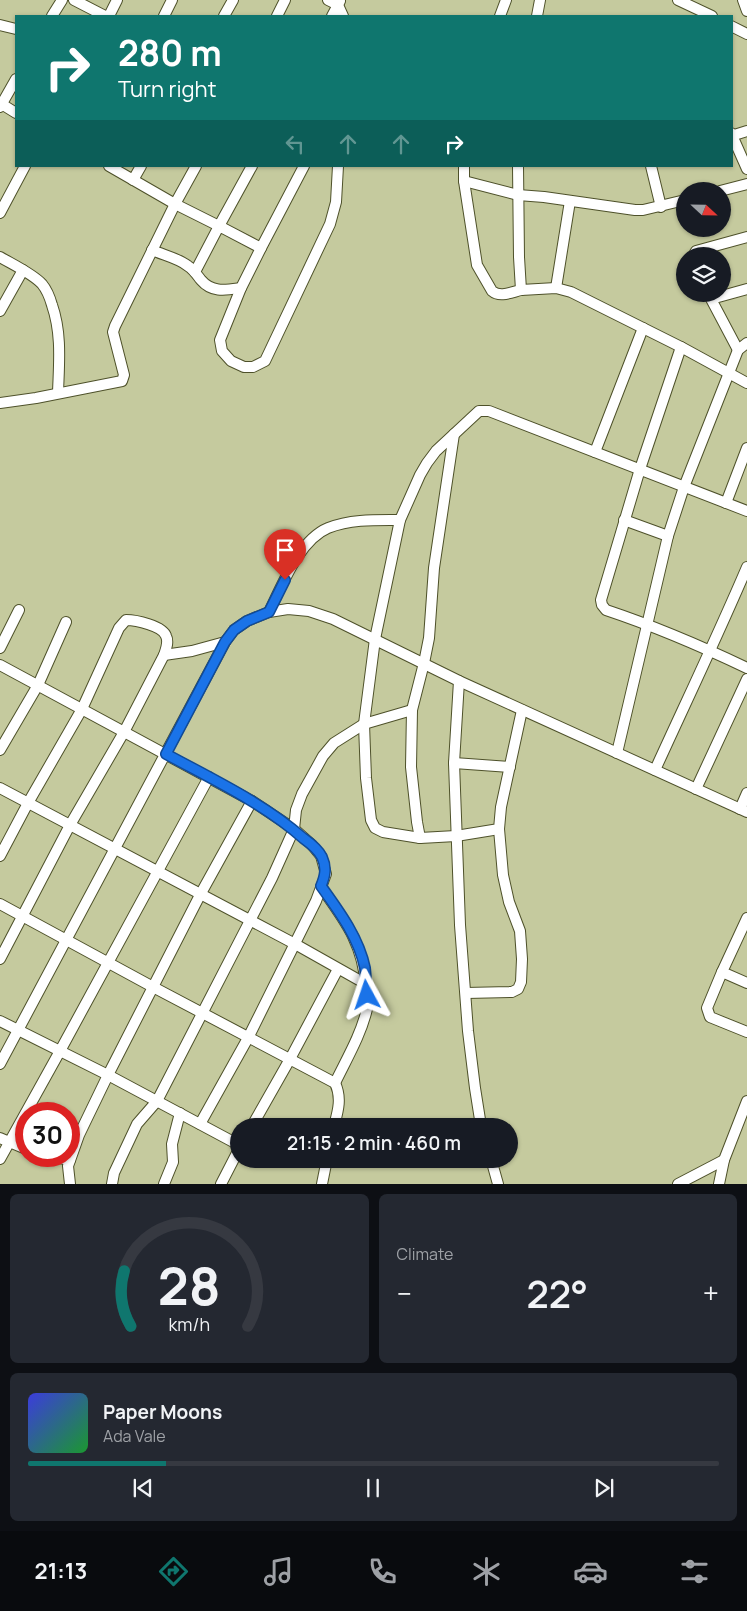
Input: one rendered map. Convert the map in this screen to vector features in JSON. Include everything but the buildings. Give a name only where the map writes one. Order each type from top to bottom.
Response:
[{"type":"street","points":[[53,15],[62,0]]},
{"type":"street","points":[[74,0],[105,15]]},
{"type":"street","points":[[108,15],[117,0]]},
{"type":"street","points":[[164,15],[172,0]]},
{"type":"street","points":[[225,15],[233,0]]},
{"type":"street","points":[[278,15],[285,0]]},
{"type":"street","points":[[328,0],[340,3],[333,15]]},
{"type":"street","points":[[500,15],[506,0]]},
{"type":"street","points":[[537,15],[540,0]]},
{"type":"street","points":[[678,0],[697,12]]},
{"type":"street","points":[[743,0],[747,11]]},
{"type":"street","points":[[0,25],[15,29]]},
{"type":"street","points":[[733,27],[747,34]]},
{"type":"street","points":[[15,81],[0,105],[15,112]]},
{"type":"street","points":[[733,135],[747,132]]},
{"type":"street","points":[[733,139],[747,169]]},
{"type":"street","points":[[0,213],[24,167]]},
{"type":"street","points":[[111,167],[175,204],[261,248]]},
{"type":"street","points":[[133,180],[140,167]]},
{"type":"street","points":[[0,404],[122,381],[124,376],[114,332],[115,326],[175,204],[195,167]]},
{"type":"street","points":[[195,272],[251,167]]},
{"type":"street","points":[[303,167],[241,288],[220,340],[222,351],[231,361],[244,366],[253,367],[265,362],[330,224],[336,202],[338,167]]},
{"type":"street","points":[[464,167],[464,181],[477,265],[492,291],[500,295],[522,290],[556,288],[570,292],[681,347],[747,383]]},
{"type":"street","points":[[518,167],[519,257],[522,290]]},
{"type":"street","points":[[651,167],[661,207]]},
{"type":"street","points":[[464,181],[518,195],[635,210],[661,207],[676,203]]},
{"type":"street","points":[[731,188],[747,184]]},
{"type":"street","points":[[556,288],[570,201]]},
{"type":"street","points":[[711,247],[747,237]]},
{"type":"street","points":[[152,250],[186,265],[212,289],[222,291],[241,288]]},
{"type":"street","points":[[0,257],[23,270],[42,284],[49,298],[57,319],[60,340],[58,393]]},
{"type":"street","points":[[0,311],[23,270]]},
{"type":"street","points":[[731,292],[747,289]]},
{"type":"street","points":[[713,302],[738,350]]},
{"type":"street","points":[[594,452],[643,328]]},
{"type":"street","points":[[617,753],[668,536],[684,487],[738,350],[747,342]]},
{"type":"street","points":[[681,347],[624,520],[601,600],[602,605],[606,610],[647,624],[747,668]]},
{"type":"street","points":[[499,829],[456,836],[420,838],[383,832],[375,828],[371,820],[366,778],[364,724],[374,639],[400,520],[427,462],[436,450],[479,411],[489,411],[747,511]]},
{"type":"street","points":[[420,838],[412,767],[412,710],[429,638],[434,568],[454,434]]},
{"type":"street","points":[[726,503],[747,448]]},
{"type":"street","points":[[269,612],[293,564],[308,543],[318,534],[326,529],[342,524],[369,520],[400,520]]},
{"type":"street","points":[[624,520],[668,536]]},
{"type":"street","points":[[655,770],[711,651],[747,567]]},
{"type":"street","points":[[0,1064],[225,642],[234,630],[247,621],[269,612],[288,609],[309,611],[333,619],[459,681],[743,810],[747,793]]},
{"type":"street","points":[[0,648],[19,610]]},
{"type":"street","points":[[0,856],[82,709],[119,628],[126,620],[135,620],[162,630],[166,634],[168,643],[164,656],[124,732],[70,826],[0,959]]},
{"type":"street","points":[[0,750],[38,685],[66,622]]},
{"type":"street","points":[[164,656],[225,642]]},
{"type":"street","points":[[0,665],[252,801],[294,829],[321,856],[326,874],[316,901],[248,1038],[200,1124]]},
{"type":"street","points":[[696,789],[747,679]]},
{"type":"street","points":[[459,681],[454,763],[460,925],[475,1088],[480,1118]]},
{"type":"street","points":[[112,1184],[114,1173],[137,1124],[157,1101],[272,878],[294,829],[296,810],[302,794],[323,756],[334,743],[364,724],[412,710]]},
{"type":"street","points":[[466,993],[512,992],[518,989],[521,982],[520,931],[509,902],[503,875],[499,829],[501,807],[522,710]]},
{"type":"street","points":[[454,763],[510,767]]},
{"type":"street","points":[[0,1159],[5,1140],[60,1051],[208,777]]},
{"type":"street","points":[[0,788],[295,944],[366,984]]},
{"type":"street","points":[[80,1133],[108,1074],[200,895],[252,801]]},
{"type":"street","points":[[321,886],[344,919],[358,946],[365,968],[368,1007],[362,1026],[335,1084]]},
{"type":"street","points":[[0,904],[153,988],[335,1084],[339,1092],[340,1102],[336,1118]]},
{"type":"street","points":[[747,918],[745,930],[722,972],[707,1008],[707,1014],[710,1017],[747,1032]]},
{"type":"street","points":[[257,1118],[338,969]]},
{"type":"street","points":[[722,972],[747,983]]},
{"type":"street","points":[[0,1021],[108,1074],[230,1142]]},
{"type":"street","points":[[719,1184],[724,1160],[746,1105]]},
{"type":"street","points":[[164,1184],[173,1162],[172,1144],[180,1113]]},
{"type":"street","points":[[678,1184],[724,1160]]},
{"type":"street","points":[[221,1184],[230,1166]]},
{"type":"street","points":[[69,1167],[70,1184]]},
{"type":"street","points":[[322,1184],[326,1168]]},
{"type":"street","points":[[494,1168],[498,1184]]},
{"type":"route","points":[[285,580],[269,612],[247,621],[234,630],[225,642],[166,754],[252,801],[294,829],[312,845],[321,856],[325,867],[326,874],[321,886],[344,919],[358,946],[365,968],[367,995]]}]
